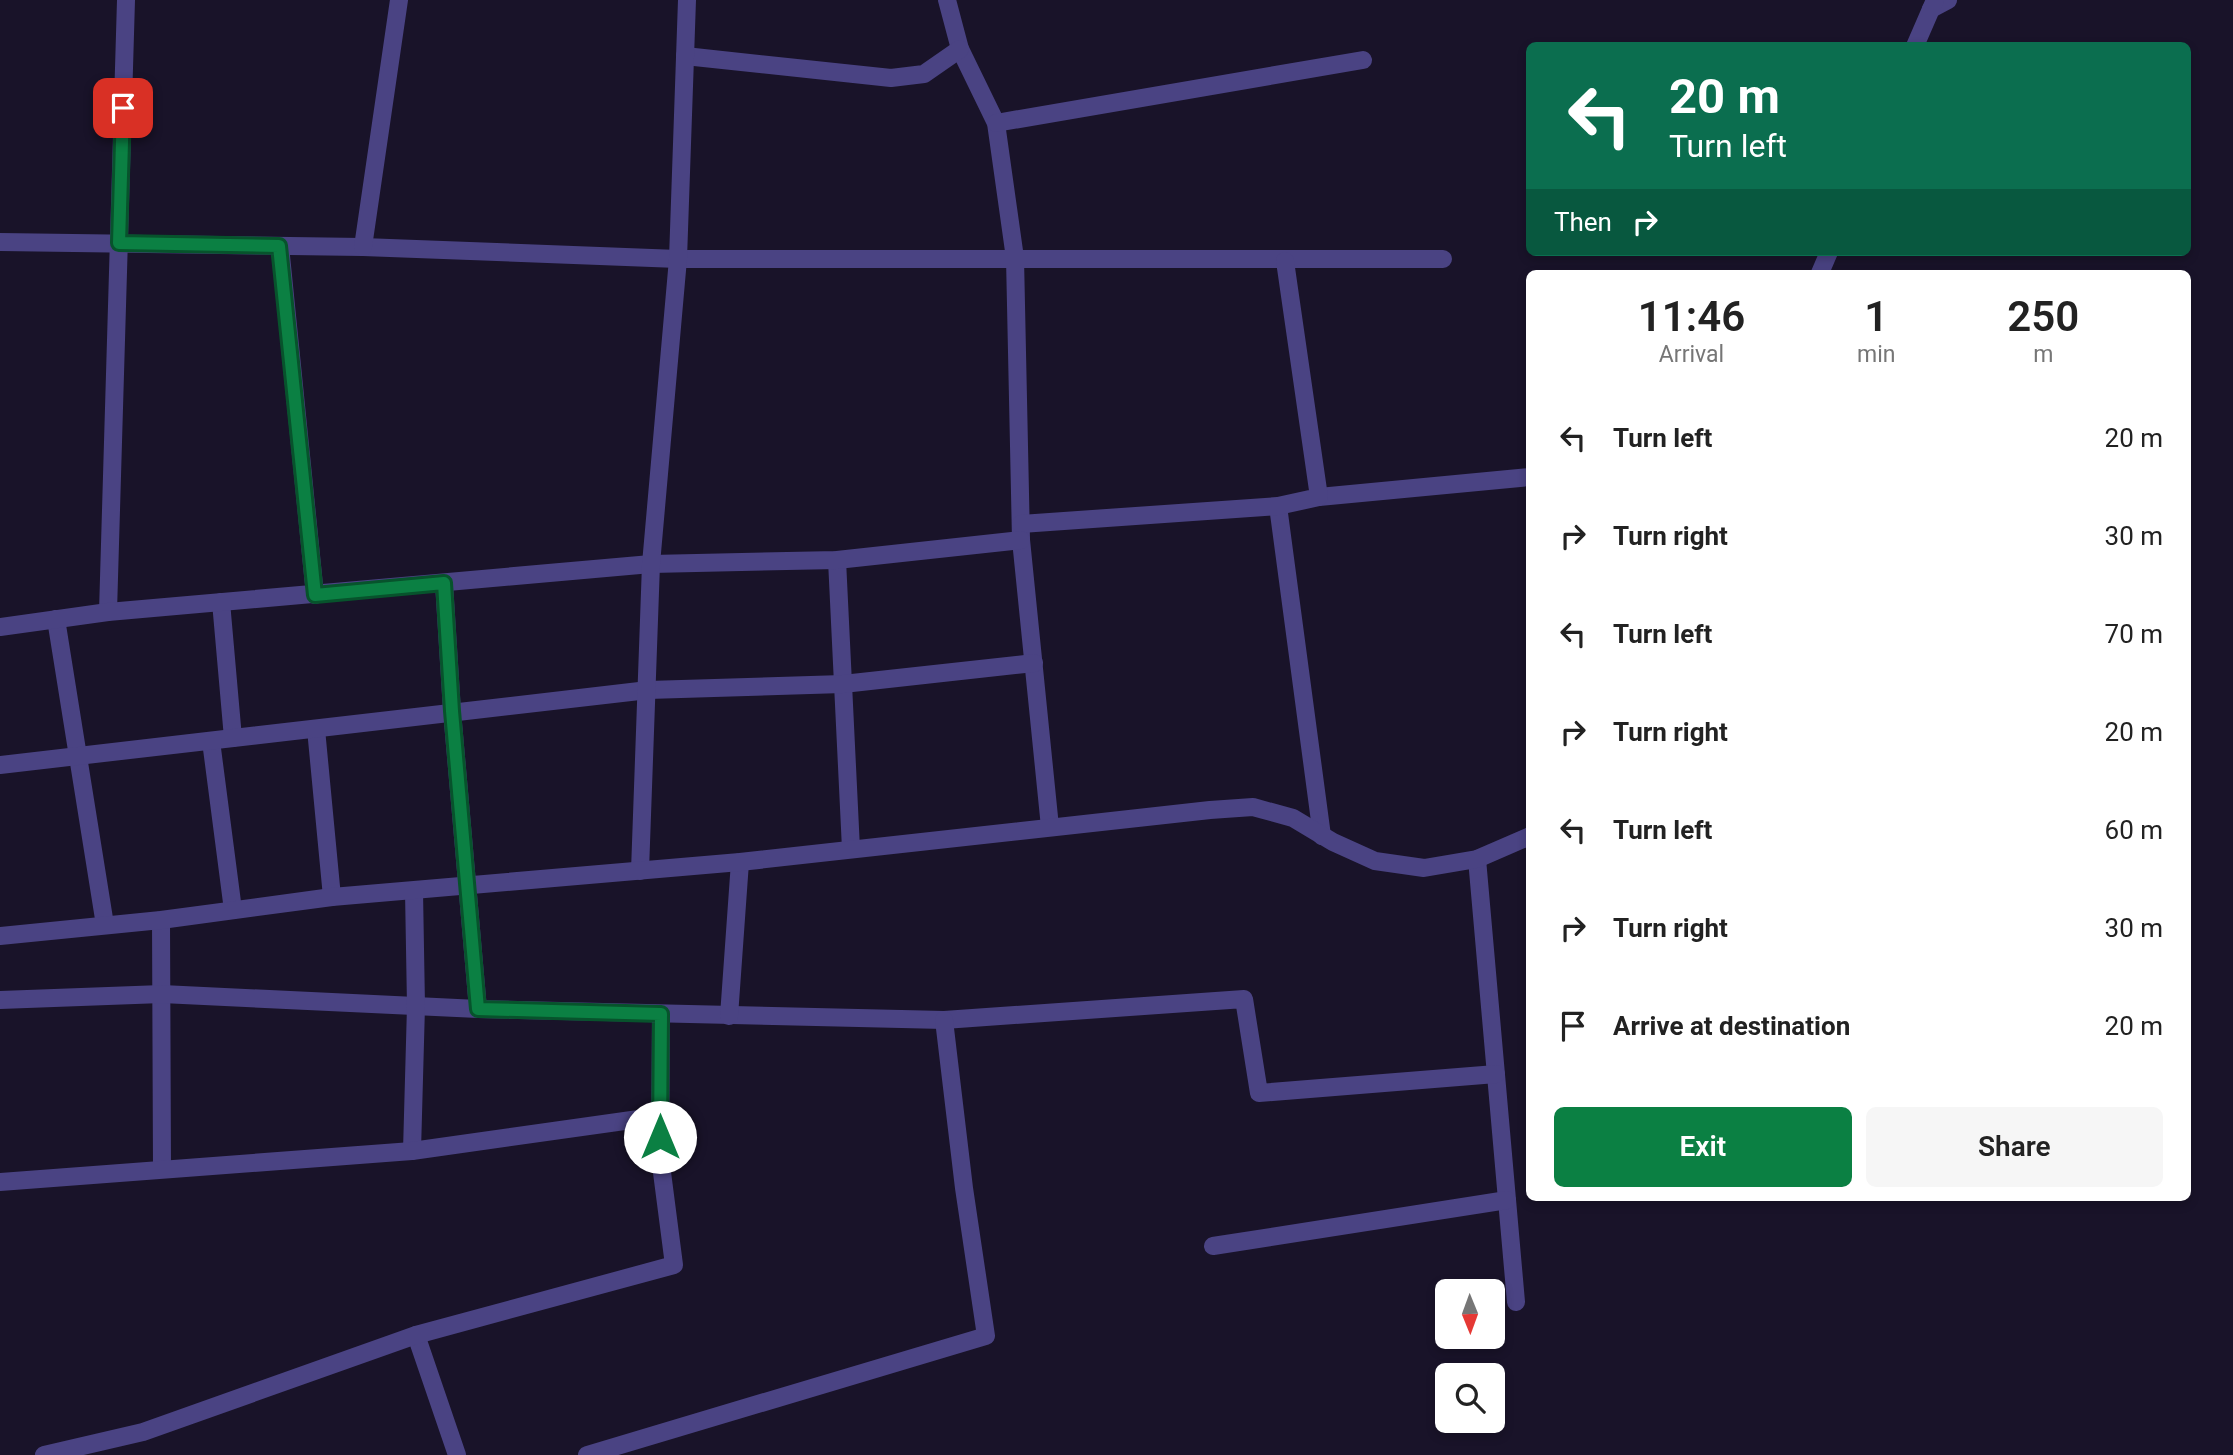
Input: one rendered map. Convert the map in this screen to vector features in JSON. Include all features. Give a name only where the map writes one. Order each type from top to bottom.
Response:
[{"type":"street","points":[[108,612],[126,0]]},
{"type":"street","points":[[363,247],[399,0]]},
{"type":"street","points":[[640,871],[651,564],[678,259],[687,0]]},
{"type":"street","points":[[947,0],[960,49],[996,123],[1015,258],[1021,532],[1050,828]]},
{"type":"street","points":[[1917,42],[1933,4],[1948,0]]},
{"type":"street","points":[[685,56],[891,78],[924,74],[960,49]]},
{"type":"street","points":[[996,123],[1363,60]]},
{"type":"street","points":[[0,242],[363,247],[678,259],[1443,260]]},
{"type":"street","points":[[279,246],[315,595]]},
{"type":"street","points":[[1285,261],[1319,497]]},
{"type":"street","points":[[0,627],[108,612],[651,564],[837,560],[1021,532],[1278,506],[1319,497],[1526,477]]},
{"type":"street","points":[[1278,506],[1322,836]]},
{"type":"street","points":[[837,560],[851,849]]},
{"type":"street","points":[[444,583],[452,711],[478,1009]]},
{"type":"street","points":[[221,602],[233,738]]},
{"type":"street","points":[[56,620],[105,925]]},
{"type":"street","points":[[0,765],[648,690],[843,684],[1034,663]]},
{"type":"street","points":[[316,729],[332,897]]},
{"type":"street","points":[[211,741],[233,910]]},
{"type":"street","points":[[0,936],[160,920],[332,897],[740,862],[1253,807],[1293,818],[1322,836],[1375,861],[1424,868],[1477,859],[1526,838]]},
{"type":"street","points":[[1477,859],[1516,1302]]},
{"type":"street","points":[[729,1016],[740,862]]},
{"type":"street","points":[[412,1151],[416,1006],[414,891]]},
{"type":"street","points":[[160,920],[162,1169]]},
{"type":"street","points":[[0,1000],[162,994],[478,1009],[944,1020],[1244,999],[1259,1093],[1496,1074]]},
{"type":"street","points":[[44,1455],[144,1432],[416,1335],[674,1265],[660,1157],[661,1014]]},
{"type":"street","points":[[587,1455],[986,1336],[944,1020]]},
{"type":"street","points":[[0,1182],[412,1151],[660,1116]]},
{"type":"street","points":[[1213,1246],[1507,1200]]},
{"type":"street","points":[[416,1335],[457,1455]]},
{"type":"route","points":[[123,108],[119,243],[279,246],[315,595],[444,583],[452,711],[478,1009],[661,1014],[660,1137]]}]
